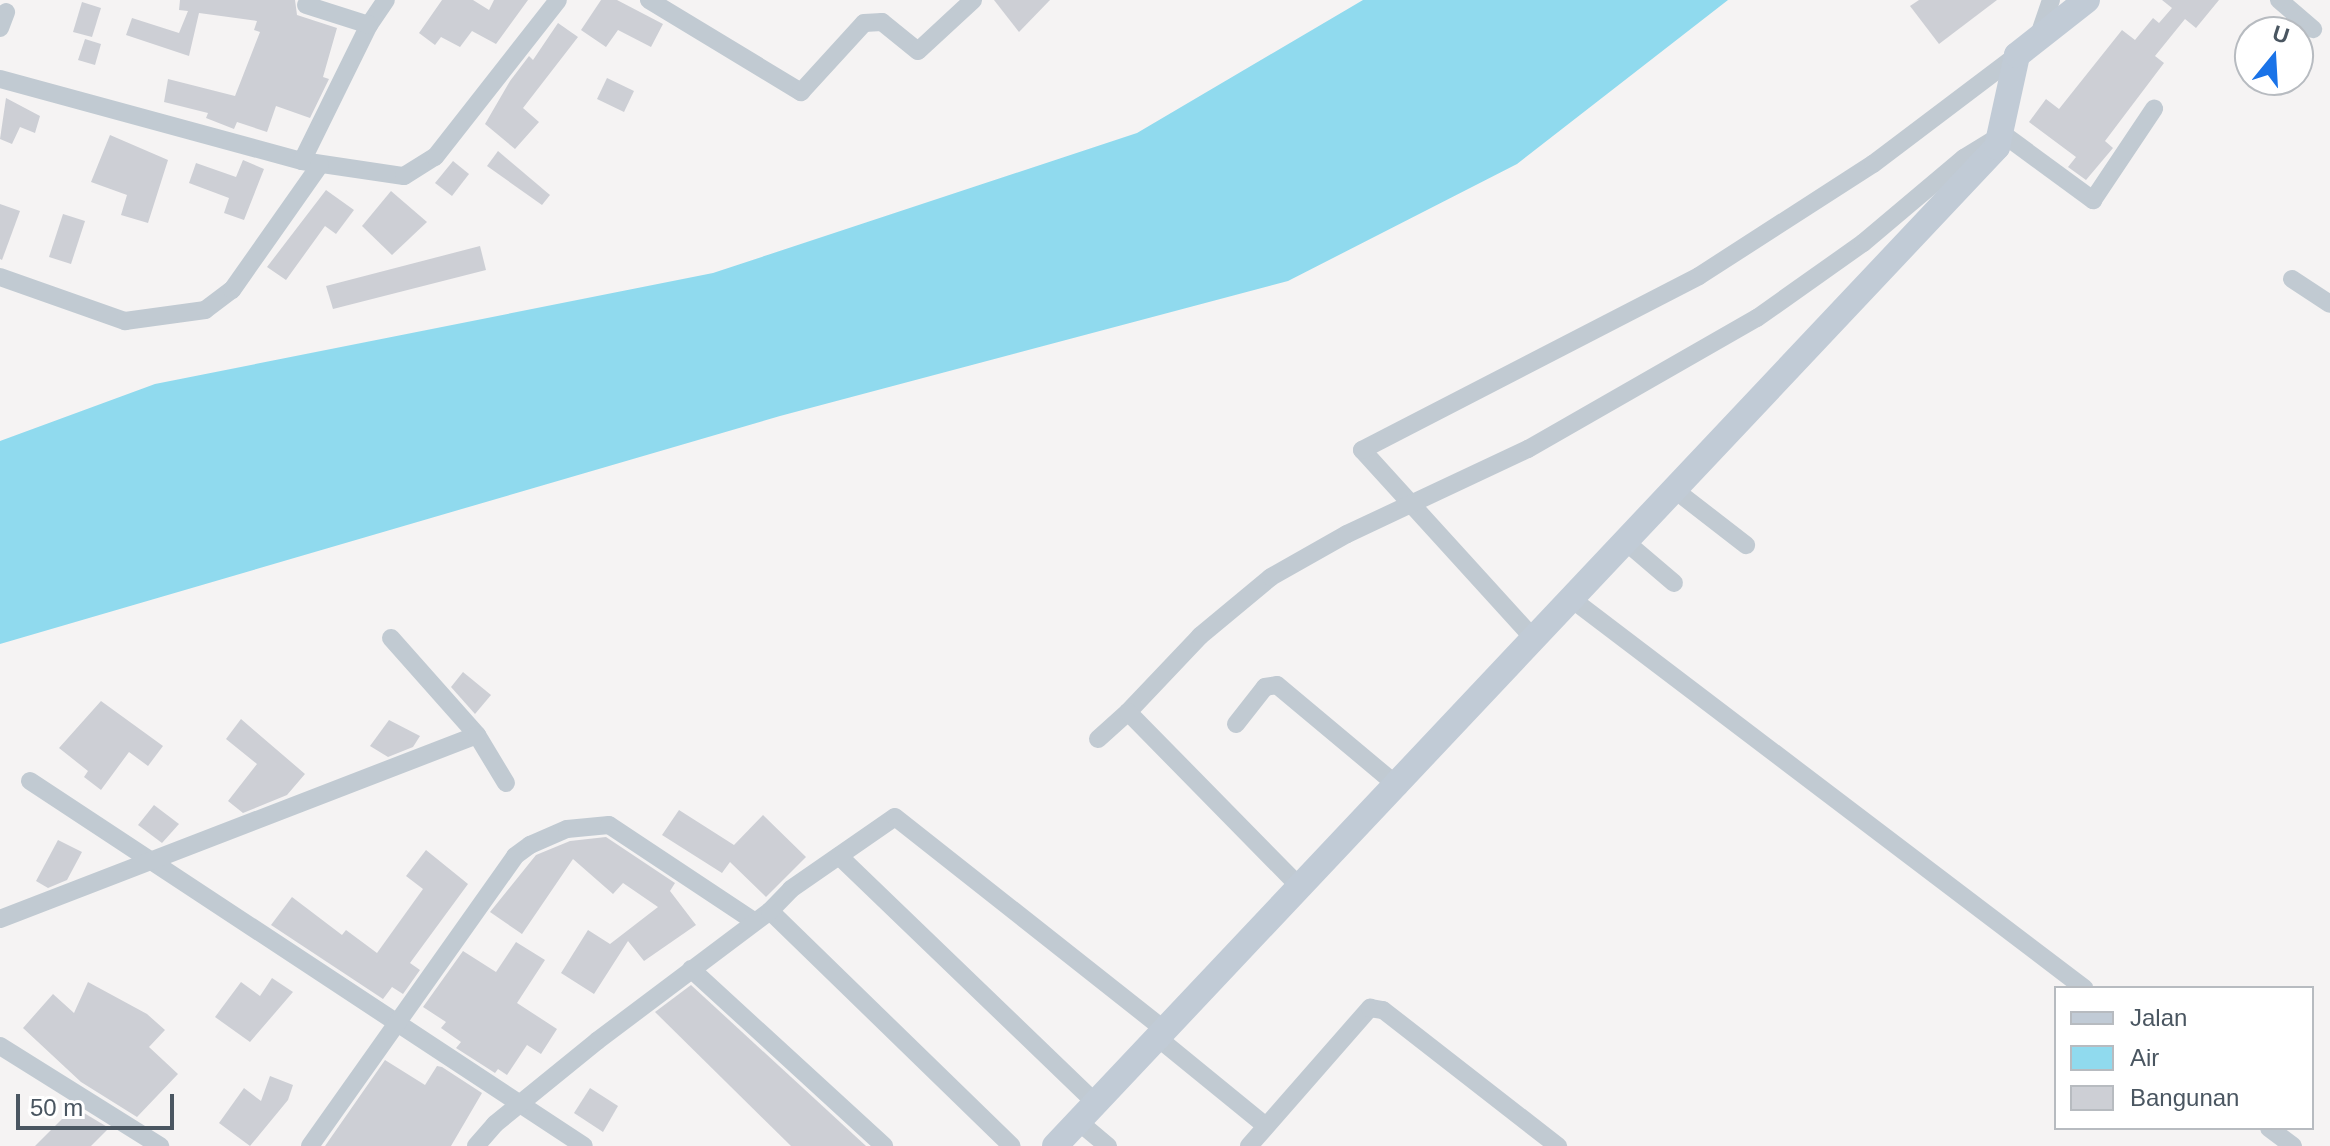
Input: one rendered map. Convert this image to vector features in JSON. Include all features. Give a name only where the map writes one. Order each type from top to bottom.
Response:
[{"type":"street","points":[[0,277],[125,321],[205,310],[232,290],[311,163],[369,25],[386,0]]},
{"type":"street","points":[[0,79],[311,163],[404,176],[419,171],[558,0]]},
{"type":"street","points":[[649,0],[801,92],[864,23],[882,22],[918,51],[973,0]]},
{"type":"street","points":[[2038,38],[2051,0]]},
{"type":"street","points":[[1535,640],[1362,450],[1699,276],[1873,164],[2087,0]]},
{"type":"street","points":[[2279,0],[2298,16]]},
{"type":"street","points":[[306,5],[369,25]]},
{"type":"street","points":[[1055,1146],[1162,1035],[1298,885],[1399,787],[1954,194],[2005,126],[2017,55]]},
{"type":"street","points":[[2005,126],[2093,200],[2154,109]]},
{"type":"street","points":[[1098,739],[1200,636],[1260,584],[1347,534],[1413,507],[1621,400],[1757,318],[1863,243],[2005,126]]},
{"type":"street","points":[[2292,279],[2330,304]]},
{"type":"street","points":[[1675,490],[1746,545]]},
{"type":"street","points":[[1626,542],[1674,583]]},
{"type":"street","points":[[1573,600],[2081,986]]},
{"type":"street","points":[[391,638],[477,735],[506,783]]},
{"type":"street","points":[[1236,724],[1265,687],[1277,685],[1399,787]]},
{"type":"street","points":[[1128,712],[1298,885]]},
{"type":"street","points":[[0,919],[148,860],[354,787],[477,735]]},
{"type":"street","points":[[30,781],[584,1146]]},
{"type":"street","points":[[476,1146],[519,1102],[839,856],[895,817],[1162,1035],[1266,1126]]},
{"type":"street","points":[[310,1146],[394,1023],[515,856],[567,829],[609,825],[762,916],[1012,1146]]},
{"type":"street","points":[[839,856],[1088,1113],[1108,1146]]},
{"type":"street","points":[[691,969],[884,1146]]},
{"type":"street","points":[[1249,1146],[1370,1008],[1391,1015],[1558,1146]]},
{"type":"street","points":[[0,1046],[160,1146]]},
{"type":"street","points":[[2272,1130],[2293,1146]]},
{"type":"water","points":[[1363,0],[1728,0],[1517,164],[1288,281],[780,416],[0,644],[0,441],[155,384],[713,273],[1137,133]]},
{"type":"building","points":[[180,0],[295,0],[297,15],[337,28],[323,77],[329,79],[310,118],[276,106],[267,132],[237,122],[234,129],[206,118],[208,113],[164,102],[168,79],[235,96],[260,32],[254,30],[257,21],[199,13],[189,56],[126,35],[132,18],[179,33],[188,11],[179,10]]},
{"type":"building","points":[[442,0],[473,0],[489,10],[494,0],[528,0],[496,44],[472,31],[460,47],[441,37],[435,45],[419,33]]},
{"type":"building","points":[[601,0],[617,0],[663,24],[651,47],[618,30],[606,47],[581,30]]},
{"type":"building","points":[[994,0],[1050,0],[1019,32]]},
{"type":"building","points":[[1919,0],[1997,0],[1939,44],[1910,6]]},
{"type":"building","points":[[2162,0],[2219,0],[2196,28],[2185,19],[2155,56],[2164,63],[2105,141],[2113,148],[2086,180],[2068,167],[2076,157],[2029,122],[2046,99],[2059,109],[2122,30],[2135,40],[2153,18],[2159,23],[2172,8]]},
{"type":"building","points":[[82,2],[101,8],[92,37],[73,32]]},
{"type":"building","points":[[558,23],[578,37],[523,108],[539,122],[515,149],[485,124],[510,81],[529,56],[533,60]]},
{"type":"building","points":[[85,39],[101,44],[95,65],[78,60]]},
{"type":"building","points":[[607,78],[634,91],[624,112],[597,99]]},
{"type":"building","points":[[6,98],[40,116],[35,133],[20,127],[12,144],[0,139]]},
{"type":"building","points":[[110,135],[168,160],[148,223],[121,215],[127,195],[91,182]]},
{"type":"building","points":[[498,151],[550,195],[542,205],[487,166]]},
{"type":"building","points":[[243,160],[264,169],[244,220],[224,213],[229,198],[189,183],[196,163],[236,177]]},
{"type":"building","points":[[453,161],[469,174],[452,196],[435,183]]},
{"type":"building","points":[[326,190],[354,210],[336,234],[325,226],[286,280],[267,267]]},
{"type":"building","points":[[391,191],[427,222],[392,255],[362,226]]},
{"type":"building","points":[[0,204],[20,211],[2,260],[0,259]]},
{"type":"building","points":[[63,214],[85,221],[71,264],[49,257]]},
{"type":"building","points":[[480,246],[486,270],[333,309],[326,286]]},
{"type":"building","points":[[463,672],[491,695],[475,714],[451,687]]},
{"type":"building","points":[[101,701],[163,746],[148,766],[129,752],[101,790],[84,777],[88,771],[59,748]]},
{"type":"building","points":[[241,719],[305,774],[287,795],[243,813],[228,801],[257,764],[226,739]]},
{"type":"building","points":[[389,720],[420,736],[413,747],[388,757],[370,746]]},
{"type":"building","points":[[154,805],[179,824],[162,843],[138,825]]},
{"type":"building","points":[[679,810],[734,845],[763,815],[806,857],[766,897],[730,862],[722,873],[662,835]]},
{"type":"building","points":[[606,837],[675,883],[670,891],[696,925],[644,961],[628,941],[594,994],[561,973],[588,930],[610,944],[658,907],[623,883],[613,894],[573,859],[522,934],[490,912],[536,855],[570,841]]},
{"type":"building","points":[[58,840],[82,852],[67,880],[48,888],[36,881]]},
{"type":"building","points":[[426,850],[468,884],[410,963],[420,970],[403,994],[392,987],[383,999],[271,925],[292,897],[342,935],[346,930],[377,953],[423,889],[406,876]]},
{"type":"building","points":[[516,942],[545,960],[517,1003],[557,1029],[541,1054],[527,1045],[507,1075],[498,1069],[495,1073],[456,1048],[461,1042],[441,1028],[446,1022],[423,1007],[463,951],[496,972]]},
{"type":"building","points":[[272,978],[293,992],[250,1042],[215,1017],[241,982],[260,996]]},
{"type":"building","points":[[88,982],[147,1014],[165,1030],[149,1047],[178,1074],[137,1117],[81,1082],[23,1028],[53,994],[74,1013]]},
{"type":"building","points":[[691,985],[866,1146],[791,1146],[655,1012]]},
{"type":"building","points":[[385,1060],[425,1085],[437,1066],[442,1067],[482,1093],[451,1146],[325,1146]]},
{"type":"building","points":[[270,1076],[293,1085],[288,1100],[250,1146],[219,1123],[244,1088],[261,1101]]},
{"type":"building","points":[[590,1088],[618,1106],[603,1132],[574,1113]]},
{"type":"building","points":[[74,1107],[109,1128],[91,1146],[35,1146]]}]
